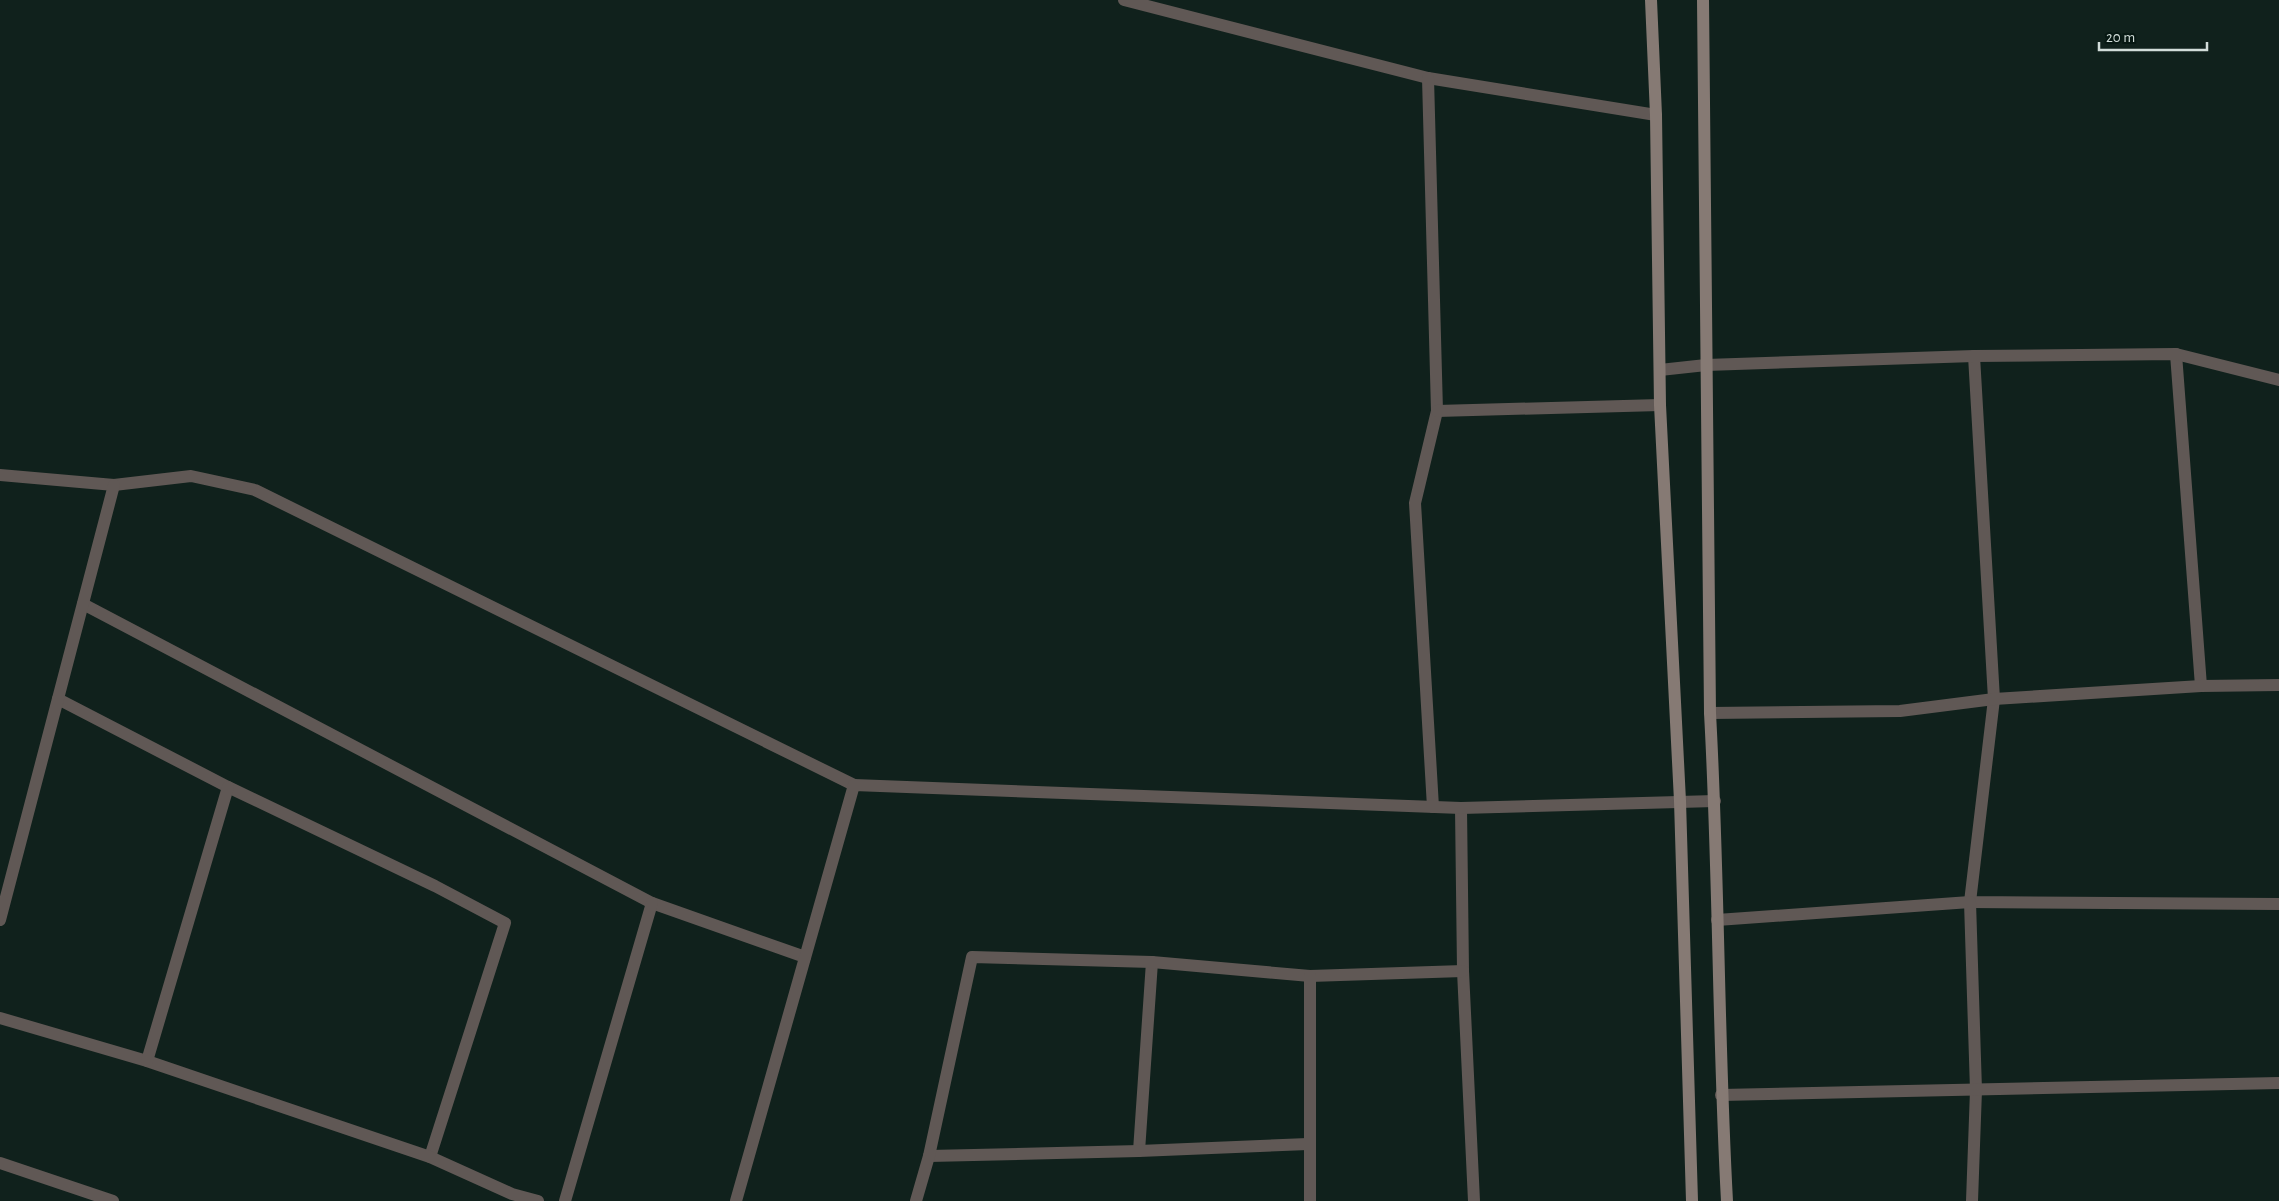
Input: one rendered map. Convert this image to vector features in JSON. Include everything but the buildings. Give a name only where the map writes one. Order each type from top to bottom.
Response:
[{"type":"street","points":[[1124,0],[1428,78],[1656,115]]},
{"type":"street","points":[[1651,0],[1656,115],[1660,405],[1680,801],[1692,1201]]},
{"type":"street","points":[[1703,0],[1710,713],[1715,801],[1721,1095],[1727,1201]]},
{"type":"street","points":[[1428,78],[1437,411],[1414,503],[1433,807]]},
{"type":"street","points":[[1660,370],[1706,366],[1974,356],[2176,354],[2279,380]]},
{"type":"street","points":[[2176,354],[2201,686]]},
{"type":"street","points":[[1972,1201],[1976,1090],[1970,902],[1994,699],[1974,356]]},
{"type":"street","points":[[1437,411],[1660,405]]},
{"type":"street","points":[[0,475],[114,485],[191,476],[255,490],[854,784],[1460,808],[1715,801]]},
{"type":"street","points":[[0,920],[114,485]]},
{"type":"street","points":[[83,604],[652,903],[805,958]]},
{"type":"street","points":[[1710,713],[1900,711],[1994,699],[2201,686],[2279,685]]},
{"type":"street","points":[[58,699],[228,787],[435,886],[505,923],[430,1157]]},
{"type":"street","points":[[736,1201],[854,784]]},
{"type":"street","points":[[147,1061],[228,787]]},
{"type":"street","points":[[1460,808],[1463,971],[1474,1201]]},
{"type":"street","points":[[1717,920],[1970,902],[2279,904]]},
{"type":"street","points":[[565,1201],[652,903]]},
{"type":"street","points":[[916,1201],[929,1156],[972,957],[1152,962],[1310,976],[1463,971]]},
{"type":"street","points":[[1139,1151],[1152,962]]},
{"type":"street","points":[[1310,976],[1308,1144],[1310,1201]]},
{"type":"street","points":[[0,1018],[147,1061],[430,1157],[512,1194],[538,1201]]},
{"type":"street","points":[[1721,1095],[2279,1084]]},
{"type":"street","points":[[929,1156],[1139,1151],[1308,1144]]},
{"type":"street","points":[[0,1162],[107,1200]]}]
